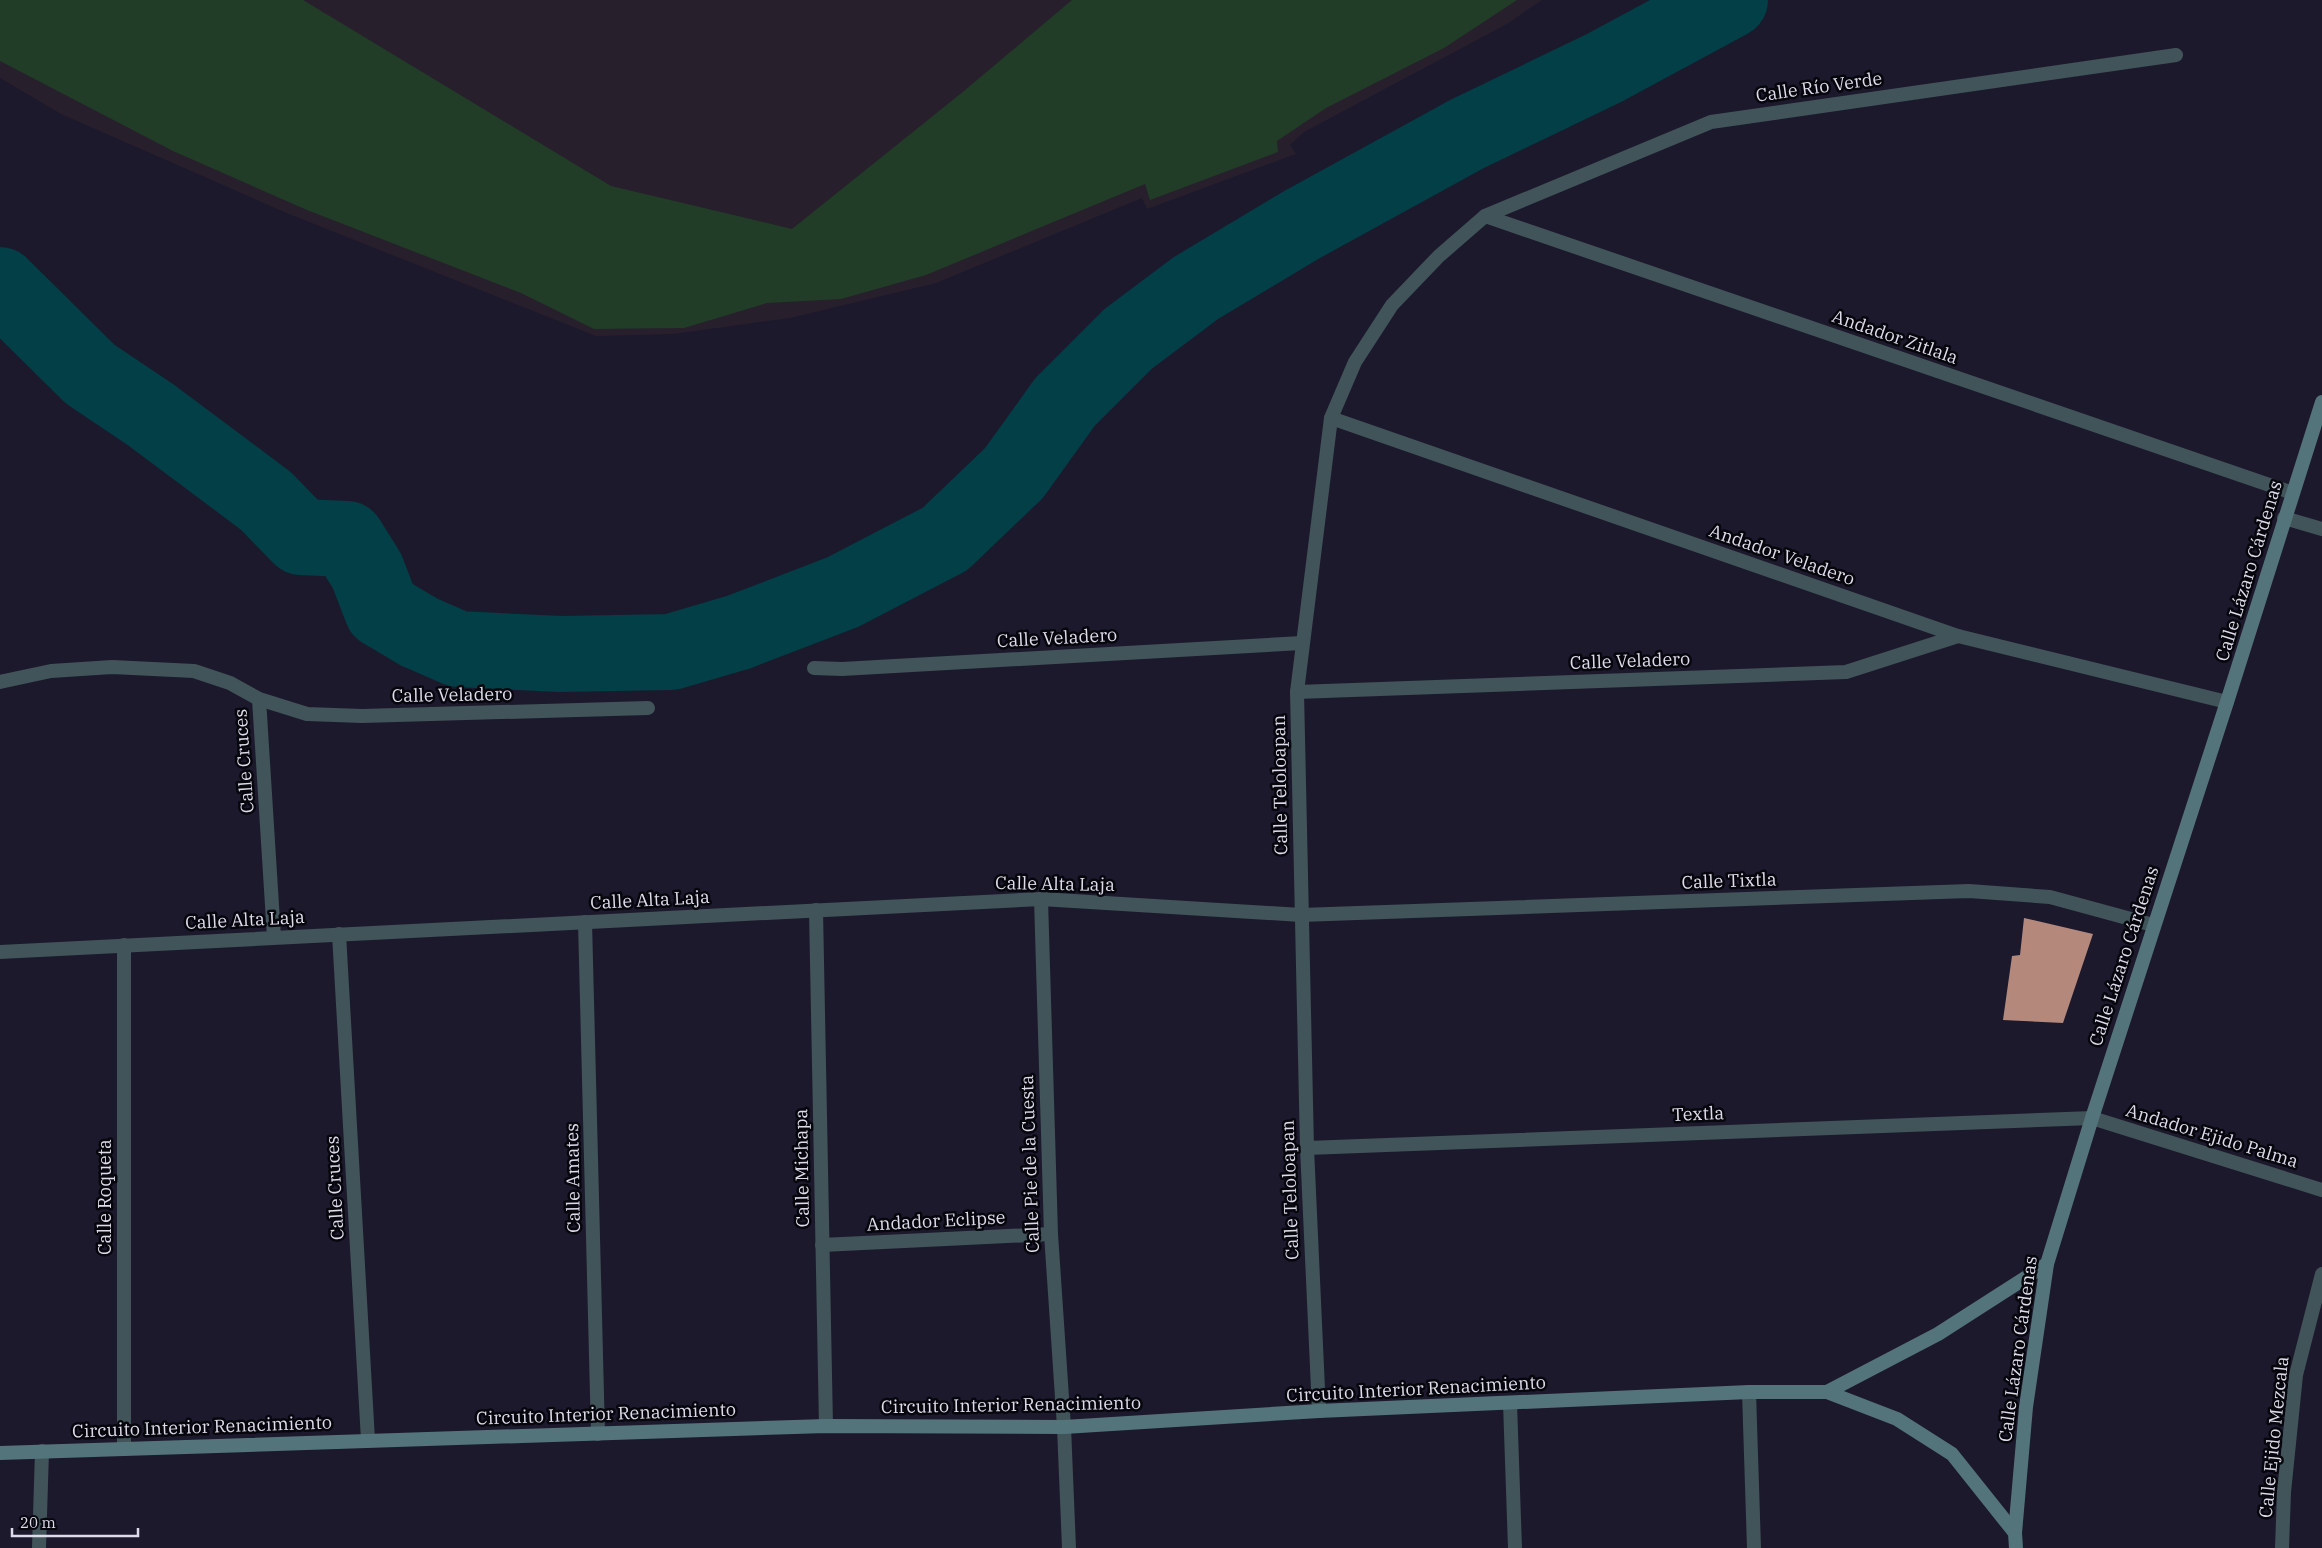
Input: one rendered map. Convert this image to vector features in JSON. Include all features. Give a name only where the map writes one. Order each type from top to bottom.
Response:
[{"type":"main road","name":"Calle Lázaro Cárdenas","points":[[2016,1533],[2026,1408],[2047,1264],[2154,924],[2228,702],[2284,518],[2322,402]]},
{"type":"main road","points":[[1827,1392],[1938,1334],[2047,1264]]},
{"type":"main road","name":"Circuito Interior Renacimiento","points":[[0,1452],[826,1426],[1064,1427],[1319,1411],[1748,1392],[1827,1392],[1897,1419],[1952,1454],[2016,1533]]},
{"type":"main road","points":[[2016,1533],[2016,1548]]},
{"type":"street","name":"Calle Río Verde","points":[[1485,216],[1711,122],[2176,55]]},
{"type":"street","name":"Calle Teloloapan","points":[[1319,1411],[1306,1148],[1297,692],[1331,418],[1355,362],[1392,305],[1439,256],[1485,216]]},
{"type":"street","name":"Andador Zitlala","points":[[1485,216],[2293,493]]},
{"type":"street","name":"Andador Veladero","points":[[1331,418],[1958,636],[2228,702]]},
{"type":"street","points":[[2284,518],[2322,529]]},
{"type":"street","name":"Calle Veladero","points":[[1297,692],[1846,672],[1958,636]]},
{"type":"street","name":"Calle Veladero","points":[[814,668],[852,668],[1302,643]]},
{"type":"street","name":"Calle Cruces","points":[[0,682],[51,672],[112,667],[194,671],[230,684],[259,699],[274,937]]},
{"type":"street","name":"Calle Veladero","points":[[259,699],[307,714],[362,716],[648,708]]},
{"type":"street","name":"Calle Tixtla","points":[[1301,915],[1969,892],[2050,897],[2154,924]]},
{"type":"street","name":"Calle Alta Laja","points":[[0,952],[1041,899],[1301,915]]},
{"type":"street","name":"Calle Pie de la Cuesta","points":[[1041,899],[1051,1234],[1064,1427],[1069,1548]]},
{"type":"street","name":"Calle Michapa","points":[[816,910],[826,1426]]},
{"type":"street","name":"Calle Amates","points":[[585,922],[598,1434]]},
{"type":"street","name":"Calle Cruces","points":[[339,934],[368,1440]]},
{"type":"street","name":"Calle Roqueta","points":[[124,946],[124,1449]]},
{"type":"street","name":"Textla","points":[[1306,1148],[2092,1118]]},
{"type":"street","name":"Andador Ejido Palma","points":[[2092,1118],[2322,1190]]},
{"type":"street","name":"Andador Eclipse","points":[[822,1245],[1051,1234]]},
{"type":"street","name":"Calle Ejido Mezcala","points":[[2282,1548],[2284,1492],[2296,1375],[2322,1274]]},
{"type":"street","points":[[1748,1392],[1754,1548]]},
{"type":"street","points":[[1510,1404],[1515,1548]]},
{"type":"street","points":[[39,1548],[42,1451]]},
{"type":"shaded area","points":[[0,0],[1542,0],[1507,24],[1304,132],[1290,145],[1296,154],[1147,209],[1142,198],[936,283],[790,318],[673,334],[596,336],[289,214],[61,114],[0,78]]},
{"type":"green space","points":[[0,0],[303,0],[611,186],[792,229],[964,91],[1072,0],[1517,0],[1444,48],[1326,108],[1277,141],[1278,152],[1150,200],[1145,184],[926,275],[841,299],[767,303],[684,328],[594,329],[521,293],[307,210],[173,151],[0,61]]},
{"type":"building","points":[[2024,918],[2093,934],[2063,1023],[2003,1020],[2012,956],[2020,955]]},
{"type":"waterway","points":[[0,285],[90,374],[151,415],[266,501],[301,537],[347,539],[367,571],[382,610],[419,632],[458,649],[560,654],[671,652],[739,632],[843,592],[945,539],[1014,473],[1065,402],[1128,339],[1196,288],[1303,224],[1467,134],[1604,68],[1730,0]]}]
